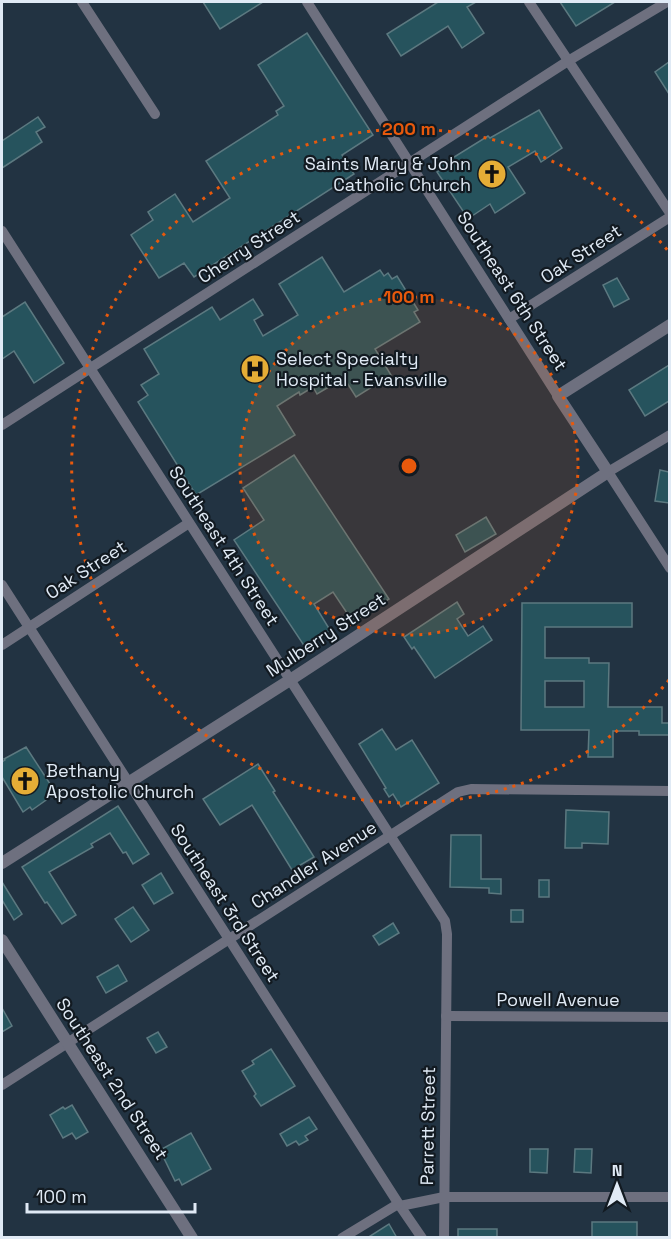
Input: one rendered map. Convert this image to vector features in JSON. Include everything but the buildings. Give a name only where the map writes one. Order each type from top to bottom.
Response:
[{"type":"street","points":[[82,2],[155,114]]},
{"type":"street","name":"Southeast 6th Street","points":[[307,2],[669,568]]},
{"type":"street","points":[[529,2],[669,215]]},
{"type":"street","name":"Cherry Street","points":[[2,426],[568,61],[667,2]]},
{"type":"street","name":"Oak Street","points":[[509,319],[669,215]]},
{"type":"street","name":"Southeast 4th Street","points":[[2,231],[446,925],[446,1016]]},
{"type":"street","points":[[558,396],[669,325]]},
{"type":"street","name":"Mulberry Street","points":[[2,863],[290,680],[608,472],[669,435]]},
{"type":"street","name":"Oak Street","points":[[2,645],[189,523]]},
{"type":"street","name":"Southeast 3rd Street","points":[[2,585],[422,1238]]},
{"type":"street","name":"Chandler Avenue","points":[[2,1085],[463,790],[669,791]]},
{"type":"street","name":"Southeast 2nd Street","points":[[2,940],[192,1238]]},
{"type":"street","name":"Powell Avenue","points":[[446,1016],[669,1017]]},
{"type":"street","name":"Parrett Street","points":[[444,1238],[446,1016]]},
{"type":"street","points":[[342,1238],[399,1205],[444,1197],[669,1197]]},
{"type":"place","name":"Saints Mary & John Catholic Church","points":[[492,174]]},
{"type":"place","name":"Select Specialty Hospital - Evansville","points":[[255,369]]},
{"type":"place","name":"Bethany Apostolic Church","points":[[25,781]]}]
